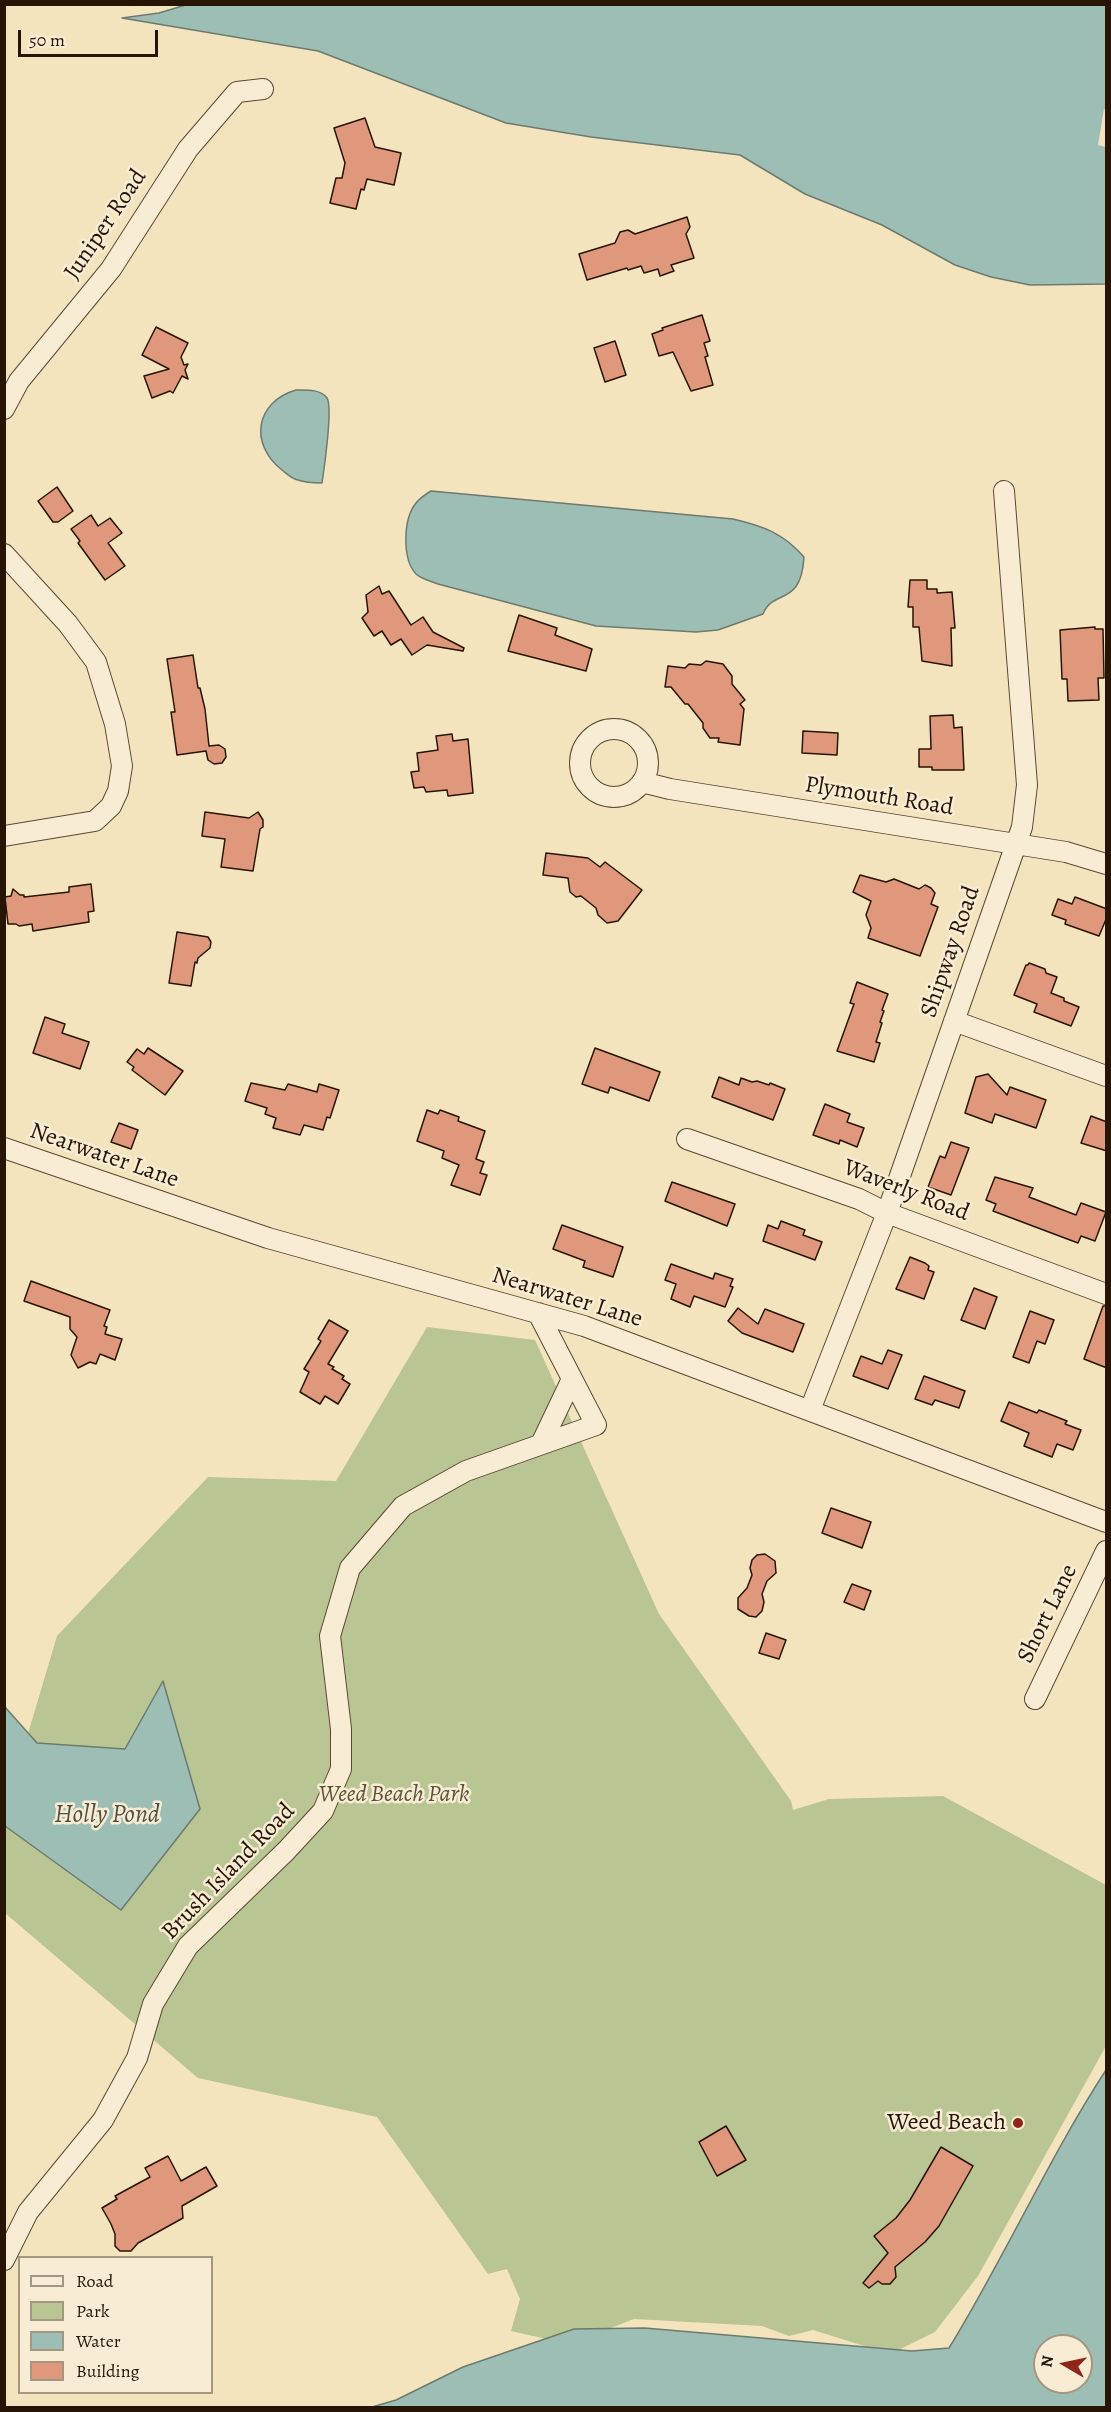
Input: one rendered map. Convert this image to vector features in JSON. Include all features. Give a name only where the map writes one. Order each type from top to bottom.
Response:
[{"type":"street","name":"Juniper Road","points":[[4,409],[20,381],[111,269],[188,149],[237,92],[263,89]]},
{"type":"street","name":"Shipway Road","points":[[810,1410],[887,1213],[1016,844],[1026,805],[1027,784],[1004,491]]},
{"type":"street","points":[[4,554],[68,624],[96,662],[115,724],[122,766],[118,790],[111,806],[95,821],[4,836]]},
{"type":"street","name":"Plymouth Road","points":[[642,782],[670,789],[1066,852],[1107,864]]},
{"type":"street","points":[[954,1021],[1107,1076]]},
{"type":"street","name":"Waverly Road","points":[[687,1139],[858,1199],[887,1213],[1107,1294]]},
{"type":"street","name":"Nearwater Lane","points":[[4,1148],[268,1238],[584,1326],[1107,1522]]},
{"type":"street","name":"Brush Island Road","points":[[4,2260],[28,2212],[103,2120],[137,2058],[153,2004],[188,1946],[286,1851],[323,1811],[341,1769],[341,1729],[330,1636],[350,1568],[403,1506],[466,1471],[596,1425],[538,1313]]},
{"type":"street","points":[[541,1444],[572,1379]]},
{"type":"street","name":"Short Lane","points":[[1035,1699],[1107,1551]]},
{"type":"green space","name":"Weed Beach Park","points":[[427,1327],[535,1340],[659,1614],[791,1801],[793,1810],[829,1799],[943,1796],[1106,1885],[1106,2046],[978,2276],[935,2332],[890,2354],[813,2330],[789,2336],[762,2326],[634,2319],[569,2344],[511,2331],[520,2299],[507,2269],[488,2274],[377,2117],[198,2078],[5,1913],[5,1811],[57,1636],[208,1477],[336,1481]]},
{"type":"water","points":[[189,4],[1106,5],[1106,284],[1030,285],[991,277],[955,265],[882,225],[805,194],[740,155],[591,137],[506,123],[318,51],[122,18],[159,13]]},
{"type":"water","points":[[296,390],[317,392],[327,398],[329,404],[329,425],[322,483],[294,479],[271,460],[264,448],[261,425],[265,414],[282,396]]},
{"type":"water","points":[[431,491],[733,519],[763,528],[788,542],[804,557],[802,573],[798,584],[792,591],[773,601],[763,614],[718,630],[696,632],[596,626],[438,584],[418,576],[408,559],[407,529],[416,503]]},
{"type":"water","name":"Holly Pond","points":[[163,1681],[200,1809],[121,1910],[5,1826],[5,1707],[37,1743],[125,1749]]},
{"type":"water","points":[[1106,2070],[1106,2407],[372,2407],[396,2400],[463,2367],[574,2329],[645,2328],[912,2351],[949,2348]]},
{"type":"pier","points":[[1104,109],[1106,110],[1106,147],[1098,145]]},
{"type":"building","points":[[365,118],[375,147],[401,153],[394,185],[367,179],[364,190],[361,189],[356,209],[330,203],[336,178],[342,178],[345,163],[334,128]]},
{"type":"building","points":[[687,217],[690,227],[686,234],[694,258],[671,265],[674,271],[660,276],[658,269],[644,273],[641,266],[587,280],[579,254],[615,243],[620,232],[628,230],[635,234]]},
{"type":"building","points":[[702,315],[710,341],[704,343],[708,356],[705,357],[713,385],[691,391],[673,352],[659,356],[652,334],[663,330],[662,328]]},
{"type":"building","points":[[156,327],[188,343],[181,357],[184,365],[188,364],[185,370],[188,379],[182,376],[173,393],[170,391],[152,398],[144,376],[169,369],[142,355]]},
{"type":"building","points":[[615,341],[626,375],[605,382],[594,348]]},
{"type":"building","points":[[57,487],[73,511],[58,522],[53,522],[38,501]]},
{"type":"building","points":[[91,515],[98,526],[110,518],[122,533],[108,543],[125,566],[105,580],[78,543],[80,541],[71,529]]},
{"type":"building","points":[[910,580],[927,580],[927,589],[937,589],[937,593],[952,592],[955,628],[951,628],[952,666],[922,661],[919,627],[913,627],[913,607],[908,607]]},
{"type":"building","points":[[379,586],[382,594],[389,591],[411,625],[423,617],[433,632],[464,648],[463,651],[427,645],[412,655],[401,639],[391,645],[382,631],[374,636],[362,618],[368,612],[366,595]]},
{"type":"building","points":[[519,615],[557,628],[555,635],[592,649],[586,671],[508,651]]},
{"type":"building","points":[[1095,627],[1095,629],[1103,629],[1104,678],[1098,678],[1099,700],[1068,701],[1067,679],[1062,679],[1060,630]]},
{"type":"building","points":[[193,655],[198,688],[200,688],[205,709],[209,746],[219,745],[225,749],[226,757],[222,763],[214,764],[208,760],[206,751],[177,755],[171,712],[175,712],[167,659]]},
{"type":"building","points":[[706,661],[723,664],[732,676],[732,684],[745,700],[740,704],[744,709],[740,745],[718,742],[719,738],[710,738],[703,728],[703,723],[688,704],[685,704],[671,687],[665,687],[668,666],[685,668],[689,664],[701,665]]},
{"type":"building","points":[[953,715],[954,728],[962,727],[964,770],[932,770],[932,767],[919,767],[919,749],[931,749],[930,716]]},
{"type":"building","points":[[803,731],[838,733],[837,755],[802,753]]},
{"type":"building","points":[[452,734],[453,741],[468,739],[473,793],[448,796],[447,790],[426,792],[424,787],[414,788],[411,772],[419,771],[417,753],[438,750],[436,736]]},
{"type":"building","points":[[205,812],[249,818],[258,812],[263,820],[263,827],[260,829],[253,871],[221,867],[225,839],[202,836]]},
{"type":"building","points":[[546,853],[588,858],[600,867],[605,862],[642,890],[618,921],[607,923],[598,915],[596,908],[581,896],[576,897],[570,892],[568,878],[543,875]]},
{"type":"building","points":[[860,875],[886,882],[894,879],[919,889],[925,885],[935,893],[931,904],[938,907],[920,956],[868,938],[871,928],[866,915],[871,901],[853,892]]},
{"type":"building","points":[[91,884],[94,911],[88,912],[89,922],[33,931],[32,924],[19,926],[8,924],[5,897],[11,896],[13,889],[24,897],[69,892],[69,887]]},
{"type":"building","points":[[1075,897],[1107,909],[1107,917],[1099,936],[1065,924],[1066,920],[1052,915],[1058,899],[1072,904]]},
{"type":"building","points":[[177,932],[208,937],[211,942],[210,948],[198,958],[197,963],[195,962],[191,986],[169,983]]},
{"type":"building","points":[[1029,963],[1057,977],[1051,993],[1079,1007],[1071,1026],[1034,1012],[1037,1004],[1014,995],[1026,965]]},
{"type":"building","points":[[857,982],[888,994],[882,1010],[884,1011],[880,1022],[882,1023],[876,1042],[880,1043],[874,1062],[837,1051],[854,1004],[850,1003]]},
{"type":"building","points":[[45,1017],[65,1024],[62,1033],[89,1042],[80,1069],[33,1053]]},
{"type":"building","points":[[148,1048],[183,1071],[165,1095],[132,1070],[134,1067],[127,1062],[137,1049],[144,1054]]},
{"type":"building","points":[[595,1048],[660,1072],[649,1101],[610,1087],[608,1093],[582,1084]]},
{"type":"building","points":[[988,1074],[1007,1095],[1010,1087],[1046,1100],[1036,1128],[995,1114],[992,1123],[965,1113],[976,1077]]},
{"type":"building","points":[[719,1077],[739,1085],[741,1078],[769,1085],[770,1083],[785,1089],[773,1120],[712,1097]]},
{"type":"building","points":[[251,1083],[285,1090],[288,1084],[317,1092],[319,1084],[339,1090],[330,1118],[327,1117],[323,1130],[304,1125],[300,1135],[273,1128],[276,1118],[265,1114],[267,1108],[245,1101]]},
{"type":"building","points":[[825,1104],[850,1114],[847,1122],[864,1128],[857,1147],[840,1140],[839,1144],[813,1135]]},
{"type":"building","points":[[427,1110],[438,1114],[440,1110],[459,1117],[458,1121],[485,1131],[476,1159],[484,1162],[480,1173],[487,1175],[480,1195],[451,1185],[459,1165],[442,1158],[444,1151],[417,1141]]},
{"type":"building","points":[[1091,1116],[1107,1122],[1107,1151],[1081,1143]]},
{"type":"building","points":[[119,1123],[138,1130],[131,1149],[111,1142]]},
{"type":"building","points":[[951,1142],[969,1148],[951,1195],[928,1187],[940,1156],[945,1158]]},
{"type":"building","points":[[995,1177],[1033,1188],[1029,1197],[1076,1215],[1081,1203],[1106,1212],[1095,1241],[1081,1236],[1078,1243],[993,1211],[996,1204],[986,1200]]},
{"type":"building","points":[[672,1182],[735,1204],[727,1226],[665,1201]]},
{"type":"building","points":[[781,1221],[805,1230],[803,1235],[822,1242],[815,1260],[763,1241],[768,1225],[778,1229]]},
{"type":"building","points":[[562,1225],[623,1247],[613,1277],[583,1267],[585,1261],[553,1249]]},
{"type":"building","points":[[910,1257],[925,1263],[929,1266],[928,1270],[934,1272],[924,1299],[896,1289]]},
{"type":"building","points":[[671,1264],[713,1279],[715,1273],[733,1279],[730,1286],[733,1287],[725,1307],[694,1296],[690,1307],[671,1299],[676,1284],[665,1280]]},
{"type":"building","points":[[31,1281],[110,1310],[104,1326],[107,1327],[105,1334],[122,1339],[115,1360],[100,1354],[96,1364],[90,1362],[78,1368],[71,1355],[77,1337],[70,1329],[70,1317],[24,1301]]},
{"type":"building","points":[[974,1288],[997,1297],[985,1329],[961,1320]]},
{"type":"building","points":[[1103,1306],[1107,1306],[1107,1368],[1084,1359]]},
{"type":"building","points":[[738,1308],[758,1324],[765,1309],[804,1324],[793,1352],[742,1333],[728,1321]]},
{"type":"building","points":[[1030,1311],[1054,1320],[1045,1344],[1037,1341],[1029,1363],[1013,1357]]},
{"type":"building","points":[[329,1320],[348,1331],[328,1364],[344,1376],[342,1379],[350,1384],[338,1404],[325,1396],[320,1404],[300,1392],[309,1372],[304,1369],[321,1341],[318,1339]]},
{"type":"building","points":[[888,1350],[902,1355],[888,1389],[853,1376],[861,1356],[882,1364]]},
{"type":"building","points":[[924,1376],[965,1391],[959,1408],[935,1400],[932,1405],[915,1399]]},
{"type":"building","points":[[1009,1402],[1037,1413],[1039,1410],[1067,1421],[1065,1424],[1081,1430],[1073,1450],[1057,1444],[1052,1457],[1024,1446],[1029,1433],[1001,1421]]},
{"type":"building","points":[[831,1508],[871,1522],[862,1548],[822,1533]]},
{"type":"building","points":[[765,1554],[775,1561],[776,1573],[767,1581],[762,1594],[764,1602],[762,1611],[756,1617],[749,1616],[738,1609],[738,1598],[747,1588],[752,1575],[750,1568],[752,1560],[757,1555]]},
{"type":"building","points":[[852,1584],[871,1591],[864,1610],[844,1602]]},
{"type":"building","points":[[766,1633],[786,1640],[779,1659],[759,1653]]},
{"type":"building","points":[[726,2126],[746,2160],[717,2176],[699,2142]]},
{"type":"building","points":[[941,2147],[973,2166],[939,2226],[925,2242],[895,2267],[896,2277],[890,2284],[882,2284],[878,2281],[869,2288],[863,2283],[888,2253],[874,2236],[896,2218],[910,2200]]},
{"type":"building","points":[[168,2156],[181,2181],[206,2167],[217,2186],[182,2206],[183,2218],[138,2243],[131,2251],[120,2251],[115,2246],[115,2234],[102,2208],[117,2199],[115,2196],[150,2177],[145,2168]]},
{"type":"place","name":"Weed Beach","points":[[1018,2123]]}]
